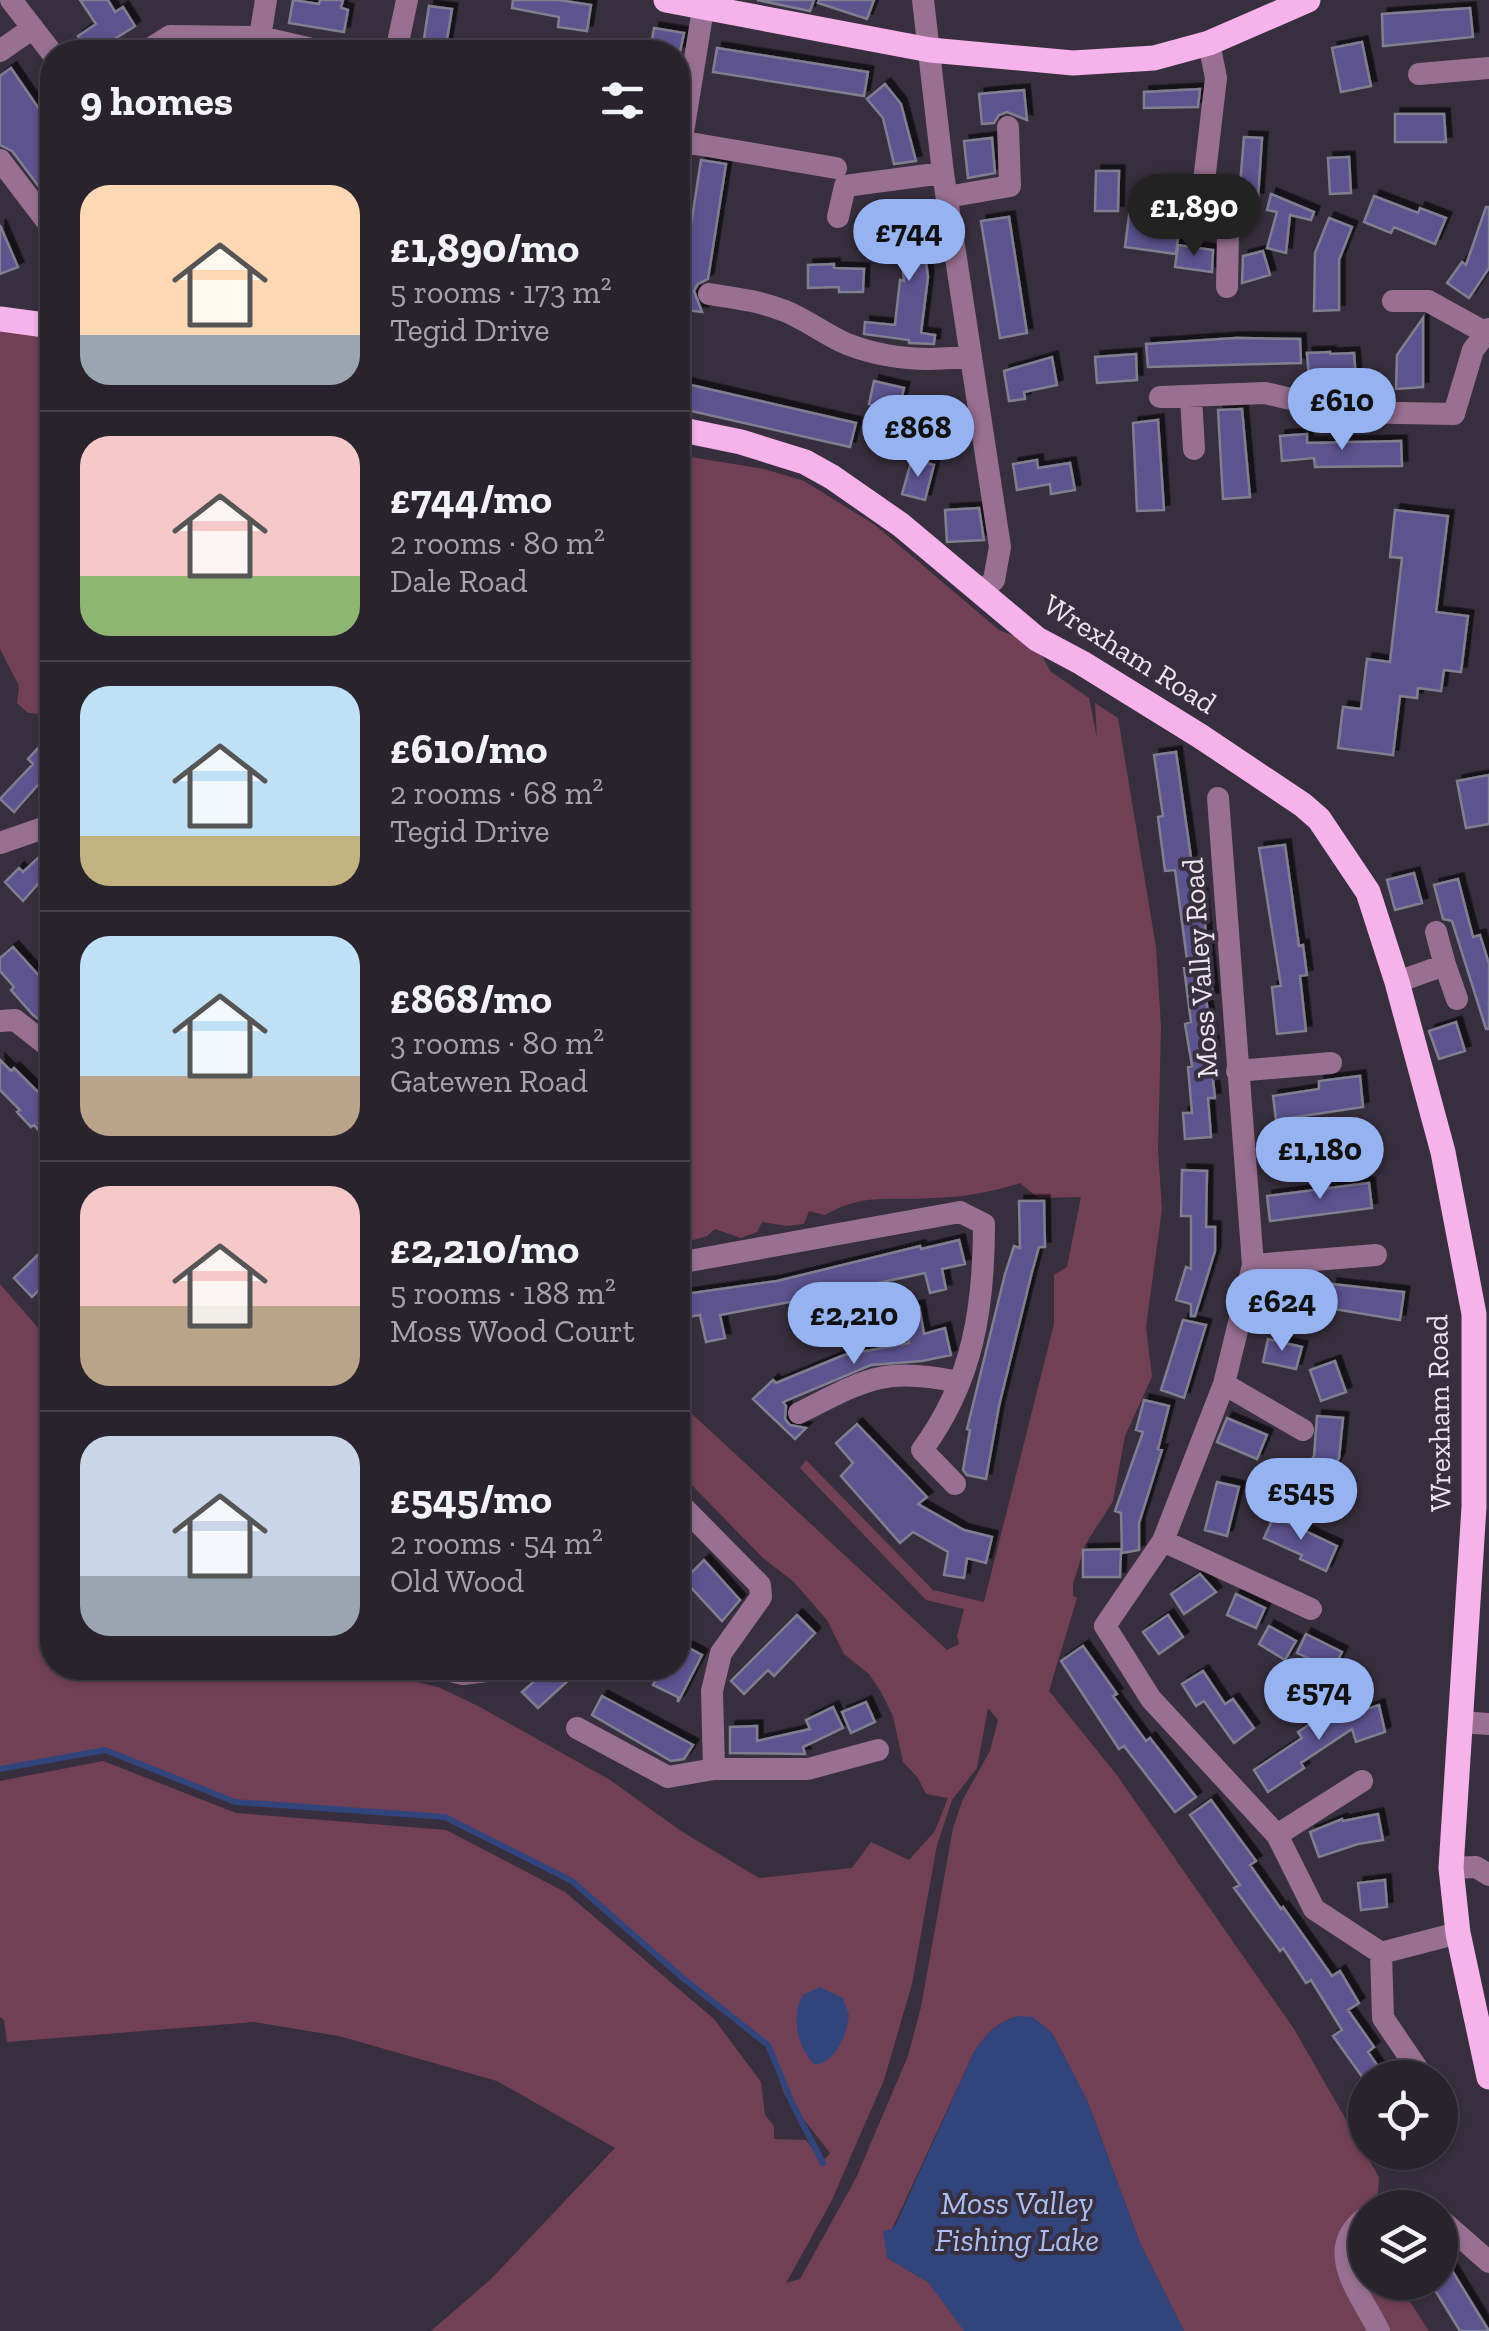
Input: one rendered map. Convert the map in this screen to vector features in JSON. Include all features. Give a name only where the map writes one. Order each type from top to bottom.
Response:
[{"type":"main road","points":[[666,0],[930,50],[1073,63],[1154,58],[1209,43],[1308,0]]},
{"type":"main road","points":[[0,318],[40,324]]},
{"type":"main road","name":"Wrexham Road","points":[[690,432],[805,462],[901,524],[1037,639],[1200,736],[1319,819],[1368,892],[1398,982],[1443,1152],[1474,1314],[1482,1507],[1459,1722],[1452,1868],[1458,1934],[1489,2077]]},
{"type":"street","points":[[12,0],[43,40]]},
{"type":"street","points":[[260,37],[266,0]]},
{"type":"street","points":[[399,40],[407,0]]},
{"type":"street","points":[[923,0],[943,173],[1000,548],[994,580],[982,592]]},
{"type":"street","points":[[690,82],[703,9]]},
{"type":"street","points":[[0,51],[34,28]]},
{"type":"street","points":[[240,40],[273,40]]},
{"type":"street","points":[[1209,43],[1216,78],[1203,190],[1228,233],[1228,287]]},
{"type":"street","points":[[1419,74],[1489,68]]},
{"type":"street","points":[[947,197],[1010,186],[1008,127]]},
{"type":"street","points":[[690,150],[840,168],[943,173]]},
{"type":"street","points":[[0,160],[40,212]]},
{"type":"street","points":[[838,217],[840,168]]},
{"type":"street","points":[[708,294],[746,299],[788,312],[850,345],[897,358],[932,361],[971,356]]},
{"type":"street","points":[[1160,397],[1265,393],[1346,412],[1454,414],[1473,350],[1487,331],[1428,301],[1393,300]]},
{"type":"street","points":[[1191,398],[1194,449]]},
{"type":"street","name":"Moss Valley Road","points":[[1218,798],[1253,1265],[1224,1384],[1162,1541],[1105,1626],[1151,1699],[1277,1835],[1314,1909],[1381,1953]]},
{"type":"street","points":[[0,843],[40,829]]},
{"type":"street","points":[[1436,932],[1457,999]]},
{"type":"street","points":[[1398,982],[1445,965]]},
{"type":"street","points":[[0,1021],[14,1020],[40,1040]]},
{"type":"street","points":[[1237,1071],[1330,1062]]},
{"type":"street","points":[[690,1261],[960,1212],[984,1224],[984,1277],[969,1359],[946,1417],[922,1450],[955,1484]]},
{"type":"street","points":[[1253,1265],[1376,1255]]},
{"type":"street","points":[[799,1413],[860,1382],[886,1375],[918,1374],[958,1382]]},
{"type":"street","points":[[1224,1384],[1303,1430]]},
{"type":"street","points":[[690,1514],[760,1585],[761,1597],[722,1653],[712,1691],[714,1769]]},
{"type":"street","points":[[1162,1541],[1310,1609]]},
{"type":"street","points":[[1459,1722],[1489,1724]]},
{"type":"street","points":[[576,1728],[668,1778],[714,1769],[808,1769],[878,1750]]},
{"type":"street","points":[[1277,1835],[1362,1782]]},
{"type":"street","points":[[1452,1868],[1476,1867],[1489,1875]]},
{"type":"street","points":[[1412,2060],[1383,2018],[1381,1953],[1458,1934]]},
{"type":"street","points":[[1458,2235],[1489,2262]]},
{"type":"street","points":[[1348,2238],[1348,2268]]},
{"type":"street","points":[[1363,2300],[1379,2331]]},
{"type":"shaded area","points":[[0,328],[40,334],[40,714],[28,713],[17,703],[19,686],[0,649]]},
{"type":"shaded area","points":[[690,457],[764,469],[804,481],[875,525],[999,630],[1035,644],[1051,672],[1089,698],[1097,738],[1095,703],[1118,718],[1156,947],[1161,1026],[1158,1151],[1162,1209],[1146,1327],[1152,1377],[1125,1436],[1113,1501],[1085,1545],[1073,1584],[1073,1596],[1077,1598],[1049,1691],[1116,1774],[1294,2029],[1348,2123],[1348,2170],[1375,2170],[1379,2177],[1378,2190],[1348,2190],[1348,2300],[1409,2300],[1429,2331],[1184,2331],[1140,2243],[1087,2100],[1052,2033],[1018,2016],[993,2030],[974,2052],[892,2229],[887,2258],[928,2282],[965,2331],[431,2331],[491,2279],[615,2148],[497,2081],[339,2036],[254,2022],[7,2042],[4,2020],[0,2017],[0,1781],[103,1761],[236,1813],[446,1830],[565,1892],[714,2019],[761,2082],[765,2115],[774,2126],[774,2139],[806,2140],[823,2162],[830,2153],[784,2094],[768,2044],[694,1987],[572,1881],[445,1817],[235,1802],[105,1751],[0,1767],[0,1284],[40,1330],[40,1680],[409,1680],[438,1687],[478,1706],[610,1780],[681,1831],[759,1878],[852,1868],[871,1842],[909,1860],[935,1831],[948,1798],[926,1794],[903,1762],[893,1716],[881,1692],[869,1674],[844,1654],[827,1620],[793,1581],[763,1558],[690,1483],[690,1412],[947,1650],[959,1644],[957,1636],[964,1609],[926,1600],[800,1468],[806,1460],[933,1590],[984,1602],[1054,1324],[1054,1275],[1067,1267],[1081,1197],[1038,1198],[1020,1183],[955,1196],[865,1200],[825,1215],[809,1211],[804,1224],[762,1222],[757,1232],[741,1238],[715,1229],[690,1241]],"holes":[[[988,1708],[998,1720],[990,1751],[963,1799],[953,1828],[921,2007],[908,2056],[856,2178],[800,2279],[786,2283],[831,2202],[884,2080],[912,1984],[937,1845],[952,1800],[977,1768]]]},
{"type":"water","points":[[820,1987],[843,1998],[849,2015],[839,2046],[823,2063],[815,2065],[800,2042],[797,2013],[803,1995]]},
{"type":"water","name":"Moss Valley Fishing Lake","points":[[1018,2016],[1033,2017],[1052,2033],[1087,2100],[1140,2243],[1184,2331],[964,2331],[928,2282],[887,2258],[883,2231],[896,2224],[974,2052],[993,2030]]},
{"type":"building","points":[[80,0],[108,0],[115,12],[123,7],[135,26],[113,40],[81,40],[78,36],[96,24]]},
{"type":"building","points":[[293,0],[319,4],[320,0],[343,0],[341,8],[348,10],[344,32],[289,23]]},
{"type":"building","points":[[513,0],[591,5],[587,31],[558,27],[559,17],[512,8]]},
{"type":"building","points":[[757,0],[814,0],[810,11]]},
{"type":"building","points":[[874,0],[867,19],[818,3]]},
{"type":"building","points":[[429,6],[452,9],[447,40],[424,40]]},
{"type":"building","points":[[1470,8],[1473,37],[1383,46],[1382,14]]},
{"type":"building","points":[[654,28],[684,33],[683,40],[652,40]]},
{"type":"building","points":[[1362,42],[1371,86],[1341,92],[1332,48]]},
{"type":"building","points":[[717,48],[868,72],[864,96],[713,72]]},
{"type":"building","points":[[11,68],[40,110],[40,188],[12,151],[0,145],[0,76]]},
{"type":"building","points":[[885,84],[901,104],[916,161],[894,164],[883,118],[867,99]]},
{"type":"building","points":[[1200,89],[1198,107],[1144,108],[1144,92]]},
{"type":"building","points":[[1024,90],[1027,120],[1007,112],[994,123],[982,124],[979,94]]},
{"type":"building","points":[[1395,114],[1444,114],[1446,142],[1395,142]]},
{"type":"building","points":[[1244,137],[1262,138],[1258,198],[1239,197]]},
{"type":"building","points":[[992,138],[995,173],[968,178],[964,141]]},
{"type":"building","points":[[1349,157],[1351,193],[1330,194],[1328,158]]},
{"type":"building","points":[[701,160],[726,164],[708,279],[694,291],[702,312],[690,310],[690,231]]},
{"type":"building","points":[[1096,171],[1119,171],[1118,211],[1095,211]]},
{"type":"building","points":[[1271,194],[1314,212],[1311,220],[1290,215],[1286,253],[1267,248],[1277,212],[1267,210]]},
{"type":"building","points":[[1374,196],[1418,213],[1420,208],[1446,218],[1435,244],[1394,227],[1391,233],[1364,222]]},
{"type":"building","points":[[1131,200],[1182,207],[1176,254],[1125,247]]},
{"type":"building","points":[[919,207],[928,277],[921,333],[935,335],[934,344],[864,334],[865,322],[895,325],[900,280],[904,281],[896,209]]},
{"type":"building","points":[[1486,207],[1489,268],[1469,298],[1447,283],[1462,262],[1466,265]]},
{"type":"building","points":[[1009,217],[1027,333],[1000,338],[981,221]]},
{"type":"building","points":[[1329,218],[1352,227],[1339,260],[1339,310],[1314,311],[1315,253]]},
{"type":"building","points":[[0,225],[18,267],[0,274]]},
{"type":"building","points":[[1178,245],[1213,250],[1212,272],[1175,267]]},
{"type":"building","points":[[1263,251],[1270,275],[1242,283],[1243,256]]},
{"type":"building","points":[[834,264],[834,268],[864,269],[863,292],[839,292],[839,287],[808,288],[808,265]]},
{"type":"building","points":[[1423,318],[1423,387],[1396,389],[1397,355]]},
{"type":"building","points":[[1236,338],[1300,339],[1301,363],[1148,367],[1146,344]]},
{"type":"building","points":[[1307,353],[1354,353],[1356,379],[1309,378]]},
{"type":"building","points":[[1136,354],[1137,380],[1097,383],[1095,357]]},
{"type":"building","points":[[1052,357],[1057,385],[1024,392],[1025,399],[1009,401],[1004,371]]},
{"type":"building","points":[[874,381],[904,388],[898,412],[869,404]]},
{"type":"building","points":[[690,385],[856,423],[850,447],[690,411]]},
{"type":"building","points":[[1242,409],[1250,497],[1223,499],[1218,410]]},
{"type":"building","points":[[1158,420],[1164,510],[1137,511],[1133,423]]},
{"type":"building","points":[[1307,434],[1307,443],[1401,441],[1402,466],[1315,467],[1314,458],[1282,461],[1280,436]]},
{"type":"building","points":[[912,459],[934,465],[925,500],[902,494]]},
{"type":"building","points":[[1037,460],[1038,468],[1070,463],[1075,490],[1051,494],[1050,484],[1017,490],[1013,464]]},
{"type":"building","points":[[979,508],[984,540],[947,542],[945,510]]},
{"type":"building","points":[[1395,510],[1448,516],[1436,612],[1468,616],[1461,672],[1444,670],[1441,691],[1418,688],[1417,698],[1400,696],[1393,755],[1338,748],[1343,707],[1361,709],[1367,659],[1390,662],[1402,558],[1390,557]]},
{"type":"building","points":[[40,746],[40,783],[14,812],[0,799],[33,764],[28,759]]},
{"type":"building","points":[[1176,752],[1194,879],[1200,878],[1213,998],[1206,999],[1214,1051],[1210,1052],[1215,1098],[1208,1098],[1211,1137],[1185,1139],[1183,1113],[1192,1113],[1188,1067],[1192,1066],[1185,1024],[1191,1022],[1184,968],[1188,967],[1175,870],[1165,871],[1158,817],[1163,816],[1154,755]]},
{"type":"building","points":[[1489,775],[1489,824],[1466,828],[1457,781]]},
{"type":"building","points":[[1285,845],[1299,946],[1303,945],[1307,975],[1300,976],[1306,1031],[1277,1034],[1272,987],[1281,986],[1259,848]]},
{"type":"building","points":[[40,856],[40,882],[23,901],[5,882],[19,868],[23,872]]},
{"type":"building","points":[[1414,873],[1422,903],[1395,910],[1387,880]]},
{"type":"building","points":[[1458,879],[1473,937],[1480,935],[1489,964],[1489,1029],[1452,921],[1443,919],[1434,885]]},
{"type":"building","points":[[13,947],[40,977],[40,1021],[11,990],[14,987],[0,971],[0,958]]},
{"type":"building","points":[[1456,1022],[1465,1051],[1439,1059],[1429,1031]]},
{"type":"building","points":[[0,1060],[40,1094],[40,1132],[34,1125],[31,1127],[0,1090]]},
{"type":"building","points":[[1360,1076],[1363,1107],[1276,1120],[1273,1096],[1319,1089],[1319,1081]]},
{"type":"building","points":[[1182,1170],[1207,1171],[1206,1227],[1215,1227],[1215,1251],[1195,1316],[1191,1316],[1191,1304],[1176,1300],[1186,1267],[1191,1269],[1191,1216],[1181,1216]]},
{"type":"building","points":[[1369,1183],[1372,1208],[1270,1221],[1267,1196]]},
{"type":"building","points":[[1019,1201],[1044,1201],[1045,1247],[1039,1247],[1032,1272],[999,1406],[986,1479],[967,1475],[963,1470],[970,1430],[967,1429],[1005,1274],[1014,1246],[1020,1248]]},
{"type":"building","points":[[959,1240],[965,1264],[942,1269],[946,1289],[930,1293],[925,1273],[811,1297],[791,1305],[790,1302],[720,1315],[725,1338],[706,1342],[700,1315],[690,1317],[690,1293],[777,1281],[920,1246],[921,1249]]},
{"type":"building","points":[[40,1253],[40,1289],[32,1297],[14,1278]]},
{"type":"building","points":[[1269,1279],[1291,1280],[1290,1310],[1268,1310]]},
{"type":"building","points":[[1332,1284],[1404,1292],[1400,1320],[1328,1308]]},
{"type":"building","points":[[919,1306],[924,1334],[945,1328],[951,1355],[871,1365],[783,1402],[785,1419],[790,1425],[806,1428],[795,1439],[753,1399],[773,1380],[776,1383],[844,1355],[909,1343],[903,1309]]},
{"type":"building","points":[[1183,1320],[1206,1325],[1184,1398],[1161,1390]]},
{"type":"building","points":[[1268,1339],[1302,1347],[1296,1369],[1263,1362]]},
{"type":"building","points":[[1335,1361],[1346,1392],[1321,1401],[1310,1370]]},
{"type":"building","points":[[1144,1400],[1169,1406],[1158,1449],[1162,1450],[1139,1523],[1139,1550],[1122,1553],[1121,1513],[1115,1511],[1143,1432],[1136,1430]]},
{"type":"building","points":[[1317,1416],[1343,1418],[1339,1458],[1318,1495],[1298,1483],[1314,1456]]},
{"type":"building","points":[[1227,1418],[1267,1435],[1257,1459],[1217,1442]]},
{"type":"building","points":[[857,1424],[927,1497],[918,1504],[964,1530],[992,1537],[986,1563],[967,1558],[964,1578],[944,1575],[948,1552],[913,1532],[900,1543],[841,1476],[853,1463],[836,1443]]},
{"type":"building","points":[[1217,1482],[1239,1487],[1227,1536],[1205,1530]]},
{"type":"building","points":[[1274,1516],[1337,1546],[1326,1571],[1264,1538]]},
{"type":"building","points":[[1121,1549],[1120,1577],[1083,1577],[1083,1550]]},
{"type":"building","points":[[704,1560],[740,1600],[722,1621],[690,1586],[690,1574]]},
{"type":"building","points":[[1200,1574],[1216,1592],[1184,1614],[1171,1594]]},
{"type":"building","points":[[1236,1594],[1265,1608],[1256,1628],[1227,1615]]},
{"type":"building","points":[[797,1615],[815,1633],[774,1676],[768,1670],[744,1694],[731,1681]]},
{"type":"building","points":[[1168,1615],[1183,1637],[1159,1654],[1143,1632]]},
{"type":"building","points":[[1269,1626],[1296,1641],[1285,1660],[1259,1644]]},
{"type":"building","points":[[1306,1634],[1342,1652],[1333,1670],[1297,1653]]},
{"type":"building","points":[[1083,1646],[1146,1741],[1150,1738],[1196,1797],[1175,1812],[1124,1746],[1119,1749],[1061,1661]]},
{"type":"building","points":[[690,1648],[702,1655],[690,1678]]},
{"type":"building","points":[[1203,1671],[1225,1704],[1233,1699],[1254,1728],[1234,1743],[1204,1701],[1196,1706],[1182,1684]]},
{"type":"building","points":[[536,1680],[569,1680],[538,1708],[522,1692]]},
{"type":"building","points":[[656,1680],[689,1680],[678,1702],[678,1697],[653,1685]]},
{"type":"building","points":[[602,1696],[693,1745],[684,1759],[671,1761],[592,1715]]},
{"type":"building","points":[[866,1702],[875,1722],[851,1733],[842,1712]]},
{"type":"building","points":[[1379,1705],[1385,1732],[1356,1742],[1352,1729],[1301,1763],[1304,1768],[1268,1792],[1254,1770],[1302,1738],[1298,1732],[1325,1714],[1329,1721]]},
{"type":"building","points":[[833,1707],[843,1728],[803,1747],[805,1754],[730,1753],[730,1727],[757,1726],[757,1741],[810,1729],[806,1720]]},
{"type":"building","points":[[1211,1800],[1256,1861],[1250,1865],[1281,1909],[1332,1976],[1340,1971],[1359,2003],[1348,2010],[1374,2047],[1368,2052],[1374,2060],[1350,2060],[1333,2036],[1342,2030],[1311,1980],[1306,1983],[1283,1948],[1280,1951],[1234,1888],[1240,1885],[1190,1815]]},
{"type":"building","points":[[1378,1814],[1383,1840],[1319,1857],[1310,1832],[1342,1819]]},
{"type":"building","points":[[1385,1880],[1387,1907],[1361,1910],[1358,1883]]},
{"type":"building","points":[[1458,2280],[1489,2331],[1460,2331],[1441,2300],[1458,2300]]},
{"type":"waterway","points":[[0,1769],[105,1750],[235,1802],[445,1817],[572,1881],[684,1979],[768,2045],[823,2163]]}]
